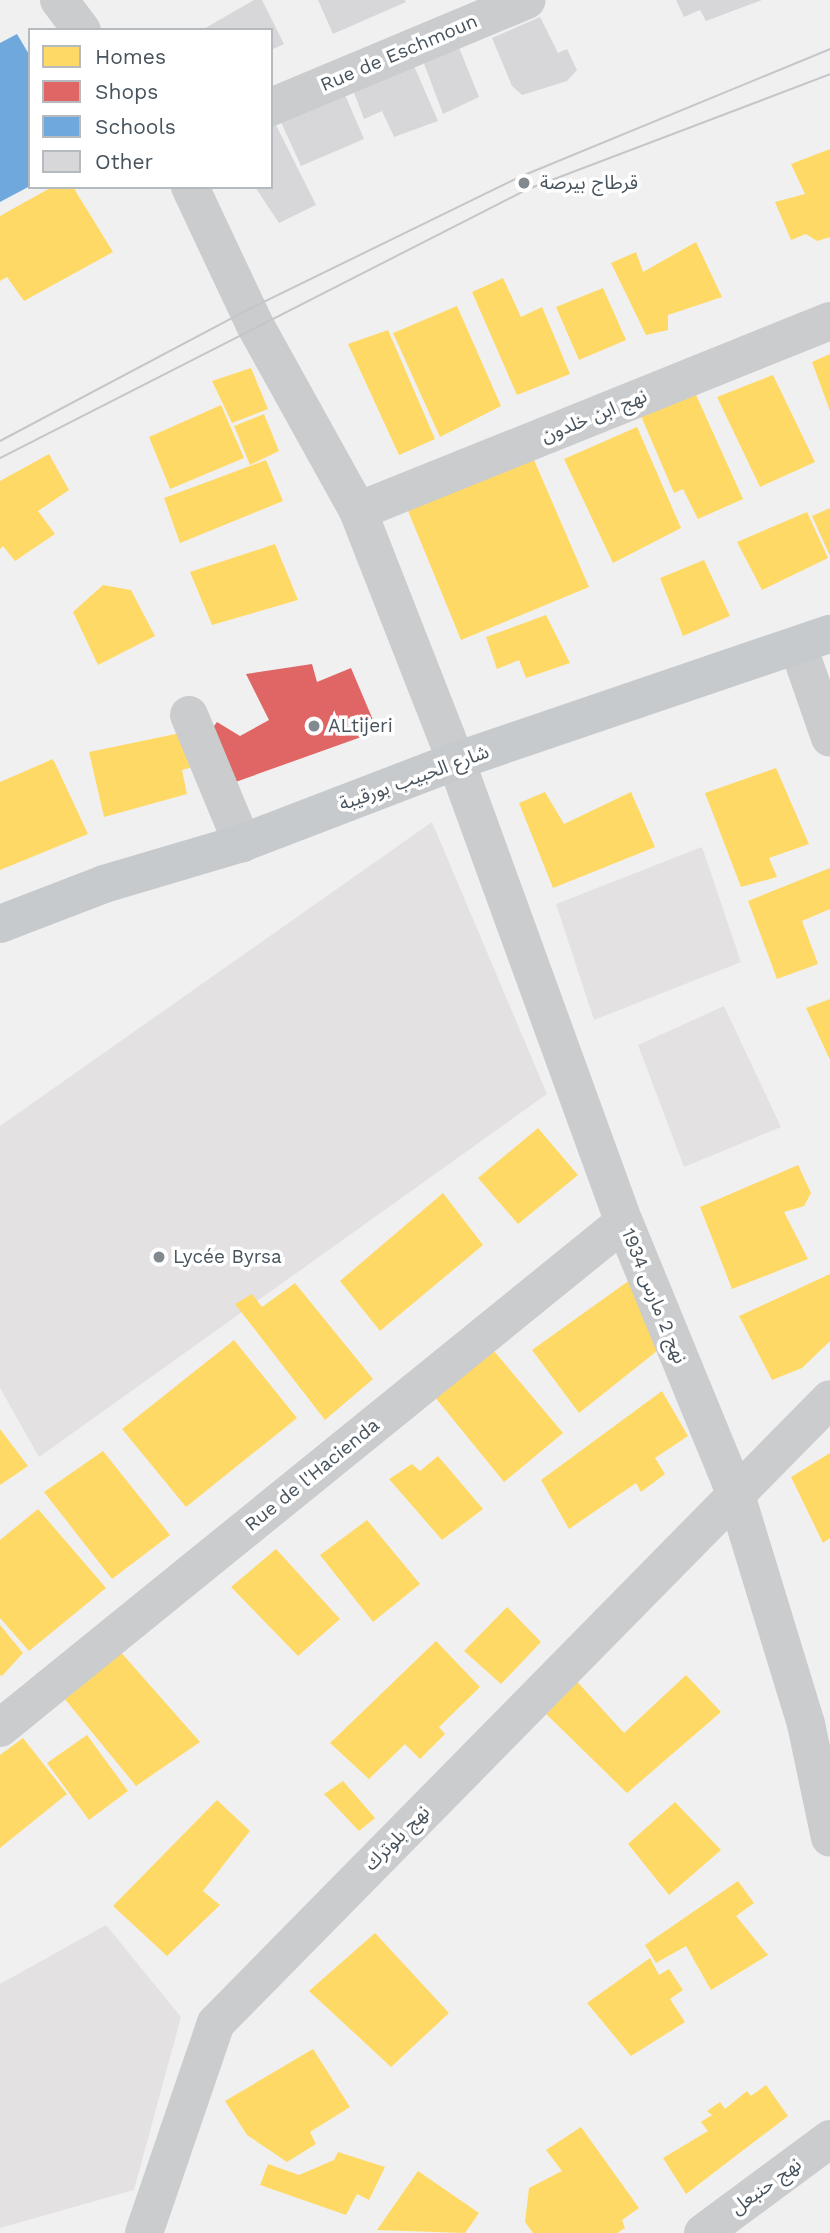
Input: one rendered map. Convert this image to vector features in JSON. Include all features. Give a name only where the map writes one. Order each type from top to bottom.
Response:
[{"type":"main road","name":"شارع الحبيب بورقيبة","points":[[0,924],[104,884],[242,843],[456,761],[814,640]]},
{"type":"street","points":[[59,0],[80,28]]},
{"type":"street","name":"Rue de Eschmoun","points":[[273,106],[527,0]]},
{"type":"street","name":"نهج 2 مارس 1934","points":[[191,189],[247,310],[358,511],[456,761],[624,1222],[736,1495],[806,1724],[830,1838]]},
{"type":"street","name":"نهج ابن خلدون","points":[[358,511],[830,321]]},
{"type":"street","points":[[814,640],[830,738]]},
{"type":"street","points":[[189,715],[242,843]]},
{"type":"street","name":"Rue de l'Hacienda","points":[[0,1728],[624,1222]]},
{"type":"street","name":"نهج بلوترك","points":[[141,2232],[216,2023],[830,1399]]},
{"type":"street","name":"نهج حنبعل","points":[[703,2233],[830,2139]]},
{"type":"shaded area","name":"Lycée Byrsa","points":[[432,822],[547,1094],[39,1457],[0,1388],[0,1126]]},
{"type":"shaded area","points":[[702,847],[741,962],[594,1020],[556,904]]},
{"type":"shaded area","points":[[724,1006],[781,1127],[684,1167],[638,1045]]},
{"type":"shaded area","points":[[106,1925],[181,2017],[134,2190],[0,2228],[0,1984]]},
{"type":"building: Homes","points":[[830,149],[830,237],[817,241],[806,234],[791,240],[775,202],[805,194],[791,164]]},
{"type":"building: Homes","points":[[48,189],[74,189],[113,252],[24,301],[7,277],[0,281],[0,216]]},
{"type":"building: Homes","points":[[696,242],[722,297],[668,315],[668,330],[646,335],[611,263],[636,252],[643,272]]},
{"type":"building: Homes","points":[[503,278],[521,317],[542,307],[570,374],[517,395],[472,292]]},
{"type":"building: Homes","points":[[603,288],[626,340],[579,360],[556,307]]},
{"type":"building: Homes","points":[[457,306],[501,406],[440,437],[393,333]]},
{"type":"building: Homes","points":[[388,330],[435,439],[399,455],[348,344]]},
{"type":"building: Homes","points":[[830,354],[830,411],[812,362]]},
{"type":"building: Homes","points":[[251,368],[268,409],[232,423],[212,381]]},
{"type":"building: Homes","points":[[773,375],[815,462],[760,487],[717,397]]},
{"type":"building: Homes","points":[[692,386],[743,499],[698,519],[683,489],[674,493],[638,409]]},
{"type":"building: Homes","points":[[221,405],[244,458],[170,489],[149,437]]},
{"type":"building: Homes","points":[[264,414],[279,451],[250,465],[234,426]]},
{"type":"building: Homes","points":[[637,427],[681,528],[613,563],[564,459]]},
{"type":"building: Homes","points":[[49,454],[69,490],[38,511],[55,534],[15,561],[3,546],[0,549],[0,481]]},
{"type":"building: Homes","points":[[266,460],[283,501],[180,543],[164,498]]},
{"type":"building: Homes","points":[[534,460],[589,587],[461,640],[406,506]]},
{"type":"building: Homes","points":[[830,508],[830,556],[812,516]]},
{"type":"building: Homes","points":[[807,512],[828,558],[762,590],[737,542]]},
{"type":"building: Homes","points":[[275,544],[298,600],[212,625],[190,572]]},
{"type":"building: Homes","points":[[704,560],[730,616],[683,636],[660,578]]},
{"type":"building: Homes","points":[[103,585],[131,590],[155,636],[98,665],[73,612]]},
{"type":"building: Homes","points":[[546,615],[570,663],[526,678],[519,660],[497,669],[486,637]]},
{"type":"building: Homes","points":[[190,731],[201,765],[182,770],[187,794],[104,817],[89,752]]},
{"type":"building: Homes","points":[[53,759],[88,834],[0,870],[0,782]]},
{"type":"building: Homes","points":[[776,768],[809,844],[769,858],[777,877],[741,887],[705,793]]},
{"type":"building: Homes","points":[[545,792],[564,824],[631,792],[655,847],[553,888],[519,803]]},
{"type":"building: Homes","points":[[830,868],[830,909],[802,921],[818,964],[777,979],[748,901]]},
{"type":"building: Homes","points":[[830,999],[830,1060],[806,1008]]},
{"type":"building: Homes","points":[[538,1128],[578,1175],[518,1224],[478,1178]]},
{"type":"building: Homes","points":[[798,1165],[811,1193],[804,1206],[784,1212],[808,1259],[732,1289],[700,1207]]},
{"type":"building: Homes","points":[[443,1193],[483,1245],[380,1331],[340,1281]]},
{"type":"building: Homes","points":[[830,1274],[830,1341],[802,1368],[772,1380],[739,1316]]},
{"type":"building: Homes","points":[[634,1277],[662,1347],[579,1413],[532,1350]]},
{"type":"building: Homes","points":[[295,1283],[373,1379],[325,1420],[235,1304],[252,1294],[262,1307]]},
{"type":"building: Homes","points":[[234,1340],[297,1418],[186,1507],[122,1429]]},
{"type":"building: Homes","points":[[494,1351],[563,1433],[504,1482],[434,1396]]},
{"type":"building: Homes","points":[[662,1391],[688,1436],[655,1458],[665,1474],[641,1492],[636,1483],[569,1529],[541,1480]]},
{"type":"building: Homes","points":[[0,1429],[28,1466],[0,1485]]},
{"type":"building: Homes","points":[[103,1451],[170,1535],[112,1579],[44,1492]]},
{"type":"building: Homes","points":[[830,1453],[830,1538],[823,1543],[791,1477]]},
{"type":"building: Homes","points":[[438,1456],[483,1509],[442,1540],[389,1479],[412,1464],[420,1471]]},
{"type":"building: Homes","points":[[38,1509],[106,1588],[29,1651],[0,1618],[0,1540]]},
{"type":"building: Homes","points":[[367,1520],[420,1584],[373,1622],[320,1555]]},
{"type":"building: Homes","points":[[276,1549],[340,1619],[298,1656],[231,1587]]},
{"type":"building: Homes","points":[[507,1607],[541,1642],[501,1684],[464,1651]]},
{"type":"building: Homes","points":[[0,1625],[23,1653],[2,1676],[0,1675]]},
{"type":"building: Homes","points":[[436,1641],[480,1687],[439,1727],[445,1734],[420,1759],[405,1744],[369,1779],[330,1743]]},
{"type":"building: Homes","points":[[118,1649],[200,1742],[136,1786],[59,1692]]},
{"type":"building: Homes","points":[[686,1675],[721,1712],[627,1793],[541,1709],[572,1676],[624,1733]]},
{"type":"building: Homes","points":[[87,1735],[128,1791],[89,1820],[47,1763]]},
{"type":"building: Homes","points":[[23,1738],[67,1794],[0,1848],[0,1755]]},
{"type":"building: Homes","points":[[343,1781],[375,1818],[359,1831],[324,1794]]},
{"type":"building: Homes","points":[[217,1800],[250,1831],[203,1891],[220,1905],[167,1956],[113,1906]]},
{"type":"building: Homes","points":[[675,1802],[721,1850],[669,1895],[628,1844]]},
{"type":"building: Homes","points":[[738,1881],[754,1903],[736,1916],[768,1955],[711,1990],[686,1946],[656,1963],[645,1945]]},
{"type":"building: Homes","points":[[375,1933],[449,2013],[391,2067],[309,1991]]},
{"type":"building: Homes","points":[[650,1958],[659,1975],[669,1969],[683,1990],[670,1999],[685,2022],[631,2056],[587,2003]]},
{"type":"building: Homes","points":[[313,2049],[350,2107],[310,2132],[316,2144],[287,2162],[247,2135],[225,2101]]},
{"type":"building: Homes","points":[[766,2085],[788,2116],[686,2194],[663,2158],[708,2131],[701,2122],[712,2115],[707,2111],[720,2102],[725,2109],[747,2091],[751,2096]]},
{"type":"building: Homes","points":[[581,2127],[639,2208],[622,2220],[625,2228],[617,2233],[533,2233],[525,2222],[529,2188],[562,2171],[546,2150]]},
{"type":"building: Homes","points":[[338,2152],[385,2167],[369,2200],[357,2194],[346,2215],[260,2185],[268,2164],[299,2175],[334,2160]]},
{"type":"building: Homes","points":[[418,2171],[479,2213],[465,2233],[377,2230]]},
{"type":"building: Shops","name":"ALtijeri","points":[[312,664],[317,682],[351,668],[373,720],[364,736],[227,785],[211,730],[217,722],[240,736],[269,720],[246,674]]},
{"type":"building: Schools","points":[[17,34],[28,53],[28,187],[0,202],[0,43]]},
{"type":"building: Other","points":[[254,0],[262,0],[284,44],[273,49],[273,28],[205,28]]},
{"type":"building: Other","points":[[318,0],[405,0],[406,2],[333,34]]},
{"type":"building: Other","points":[[676,0],[762,0],[706,21],[700,10],[684,17]]},
{"type":"building: Other","points":[[540,17],[558,53],[567,49],[577,70],[567,81],[522,95],[512,86],[492,38]]},
{"type":"building: Other","points":[[458,45],[479,97],[443,114],[423,61]]},
{"type":"building: Other","points":[[411,59],[438,121],[394,137],[382,111],[364,119],[351,85]]},
{"type":"building: Other","points":[[345,95],[364,139],[301,166],[281,122]]},
{"type":"building: Other","points":[[275,123],[316,205],[279,223],[256,189],[273,189]]},
{"type":"tram line","points":[[0,441],[247,310],[522,176],[830,49]]},
{"type":"tram line","points":[[0,458],[528,189],[830,74]]},
{"type":"place","name":"قرطاج بيرصة","points":[[524,183]]},
{"type":"place","name":"ALtijeri","points":[[314,726]]},
{"type":"place","name":"Lycée Byrsa","points":[[159,1257]]}]
